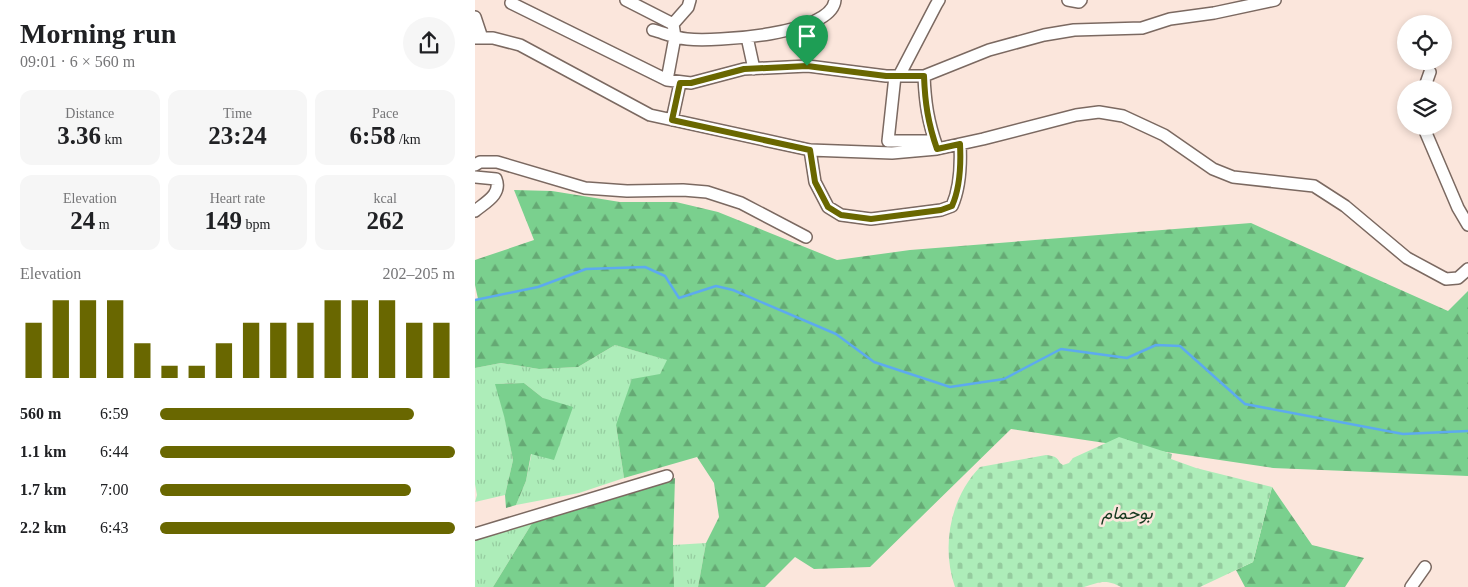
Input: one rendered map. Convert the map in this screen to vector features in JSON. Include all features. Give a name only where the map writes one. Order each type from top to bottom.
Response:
[{"type":"street","points":[[626,0],[673,24]]},
{"type":"street","points":[[673,24],[688,7],[690,0]]},
{"type":"street","points":[[653,30],[687,39],[747,37],[803,27],[831,12],[835,0]]},
{"type":"street","points":[[886,153],[897,76],[939,0]]},
{"type":"street","points":[[1068,0],[1079,2],[1081,0]]},
{"type":"street","points":[[511,3],[667,80],[691,83],[744,69],[807,66],[897,76],[924,76],[989,50],[1044,35],[1074,30],[1142,28],[1171,19],[1214,13],[1275,0]]},
{"type":"street","points":[[475,17],[478,38],[493,38],[520,45],[650,115],[810,150],[886,153],[936,145],[960,144],[1076,115],[1099,112],[1123,116],[1164,134],[1213,168],[1233,177],[1314,186],[1345,206],[1407,258],[1446,279],[1458,278],[1468,269]]},
{"type":"street","points":[[667,80],[675,37],[673,24]]},
{"type":"street","points":[[747,37],[753,69]]},
{"type":"street","points":[[1427,80],[1430,72]]},
{"type":"street","points":[[924,76],[926,109],[936,145]]},
{"type":"street","points":[[672,120],[680,83]]},
{"type":"street","points":[[1427,135],[1458,208],[1468,225]]},
{"type":"street","points":[[887,141],[936,145]]},
{"type":"street","points":[[810,150],[815,182],[828,207],[841,215],[871,219],[941,210],[952,206],[957,196],[961,157],[960,144]]},
{"type":"street","points":[[475,165],[481,162],[497,162],[585,188],[627,192],[683,190],[707,192],[741,203],[806,237]]},
{"type":"street","points":[[475,177],[496,179],[499,185],[496,194],[475,211]]},
{"type":"street","points":[[475,534],[667,476]]},
{"type":"street","points":[[1411,587],[1425,567]]},
{"type":"green space","points":[[514,190],[552,191],[620,202],[676,202],[718,212],[837,260],[910,250],[1251,223],[1448,311],[1468,291],[1468,476],[1273,468],[1011,429],[870,567],[814,569],[795,557],[765,587],[698,587],[706,543],[719,517],[714,483],[697,457],[624,478],[616,425],[632,379],[660,374],[667,360],[615,345],[578,367],[539,369],[501,363],[475,368],[475,300],[478,299],[475,285],[475,260],[534,240]]},
{"type":"green space","points":[[615,345],[668,360],[660,374],[616,425],[624,478],[579,493],[516,505],[526,481],[543,398],[524,383],[496,384],[513,460],[505,495],[475,502],[477,495],[475,484],[475,368],[501,363],[539,369],[578,367]]},
{"type":"green space","points":[[524,383],[543,398],[573,407],[554,460],[531,454],[526,481],[516,505],[506,508],[505,495],[513,460],[495,384]]},
{"type":"green space","name":"بوحمام","points":[[1119,437],[1172,454],[1171,459],[1196,468],[1272,487],[1253,562],[1200,587],[1121,587],[1103,582],[1084,587],[955,587],[949,556],[951,524],[961,493],[980,467],[1046,455],[1053,456],[1063,465],[1069,463],[1073,458]]},
{"type":"green space","points":[[675,478],[674,587],[493,587],[534,520]]},
{"type":"green space","points":[[1272,487],[1312,545],[1364,558],[1345,587],[1245,587],[1236,570],[1253,562]]},
{"type":"green space","points":[[534,520],[493,587],[475,587],[475,539]]},
{"type":"green space","points":[[706,543],[698,587],[674,587],[673,545]]},
{"type":"waterway","points":[[475,300],[538,287],[586,269],[645,267],[665,276],[679,298],[716,286],[733,290],[836,334],[874,362],[950,387],[1004,379],[1061,349],[1127,358],[1156,345],[1180,346],[1245,404],[1403,434],[1468,431]]},
{"type":"route","points":[[807,66],[886,76],[924,76],[926,109],[937,149],[960,144],[961,157],[957,196],[952,206],[941,210],[871,219],[841,215],[828,207],[815,182],[810,150],[672,120],[680,83],[691,83],[744,69],[807,66]]}]
